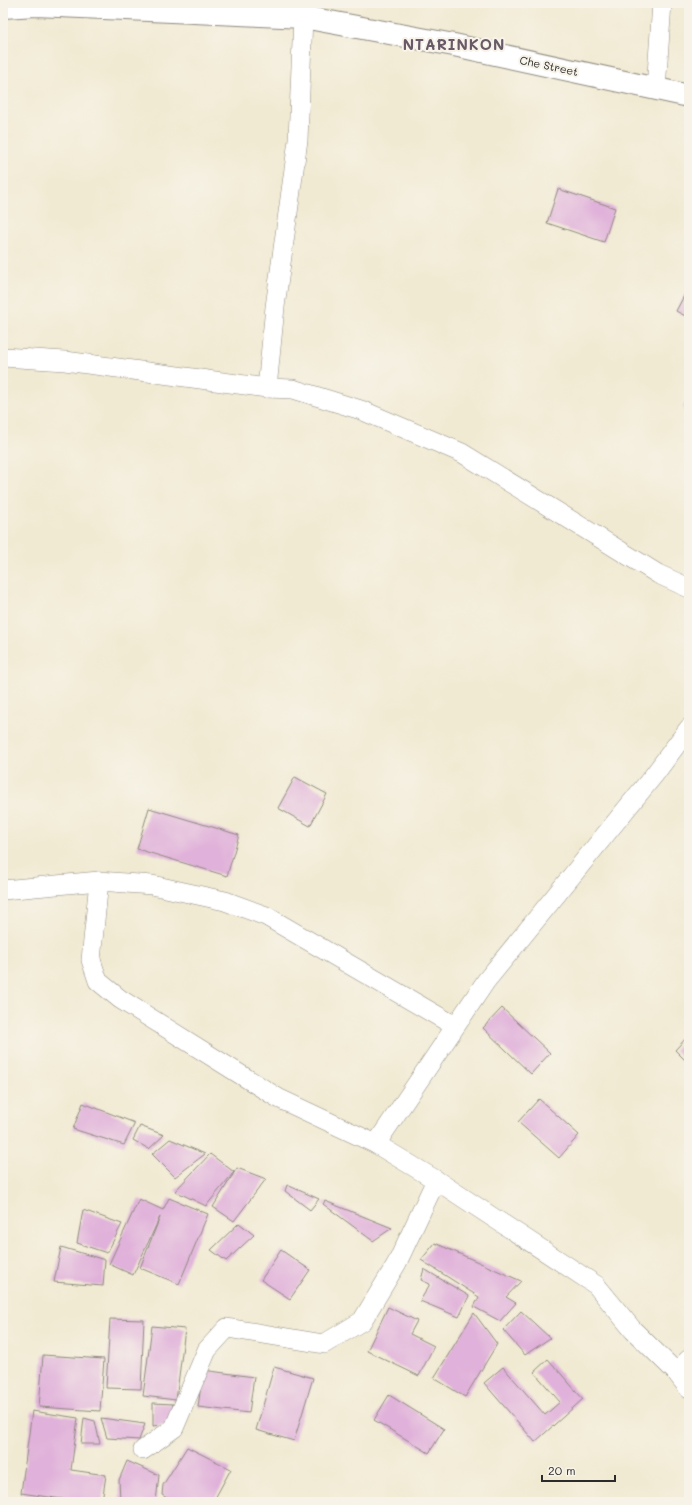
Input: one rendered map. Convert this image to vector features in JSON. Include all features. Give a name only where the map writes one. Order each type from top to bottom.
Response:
[{"type":"highway","name":"Che Street","points":[[3,7],[36,5],[308,13],[689,96]]},
{"type":"street","points":[[656,89],[662,3]]},
{"type":"street","points":[[268,388],[276,307],[298,140],[308,13]]},
{"type":"street","points":[[3,357],[65,361],[268,388],[293,389],[361,410],[462,453],[658,574],[689,588]]},
{"type":"street","points":[[376,1144],[486,981],[654,775],[689,728]]},
{"type":"street","points":[[3,890],[99,881],[152,885],[225,901],[266,916],[455,1026]]},
{"type":"street","points":[[99,881],[91,960],[98,982],[120,999],[278,1098],[376,1144],[436,1180],[596,1285],[633,1330],[682,1366],[689,1389]]},
{"type":"street","points":[[143,1450],[174,1428],[207,1350],[227,1328],[324,1344],[362,1321],[397,1263],[436,1180]]},
{"type":"building","points":[[558,189],[615,208],[604,242],[547,223]]},
{"type":"building","points":[[685,294],[689,296],[689,318],[676,311]]},
{"type":"building","points":[[689,395],[689,411],[683,408]]},
{"type":"building","points":[[295,777],[327,794],[310,826],[278,808]]},
{"type":"building","points":[[149,808],[239,835],[227,876],[137,849]]},
{"type":"building","points":[[502,1008],[550,1053],[531,1074],[483,1028]]},
{"type":"building","points":[[689,1035],[689,1064],[675,1050]]},
{"type":"building","points":[[539,1099],[579,1135],[559,1158],[518,1122]]},
{"type":"building","points":[[83,1103],[135,1123],[124,1145],[73,1129]]},
{"type":"building","points":[[140,1126],[164,1135],[149,1149],[133,1140]]},
{"type":"building","points":[[170,1139],[205,1154],[175,1177],[152,1154]]},
{"type":"building","points":[[210,1154],[234,1172],[206,1206],[175,1191]]},
{"type":"building","points":[[237,1168],[266,1179],[234,1221],[213,1207]]},
{"type":"building","points":[[287,1185],[319,1199],[310,1210],[285,1191]]},
{"type":"building","points":[[169,1198],[208,1214],[179,1284],[140,1268],[160,1217],[133,1275],[109,1264],[139,1199],[163,1210]]},
{"type":"building","points":[[325,1201],[392,1228],[373,1241],[323,1204]]},
{"type":"building","points":[[83,1210],[122,1224],[107,1253],[77,1243]]},
{"type":"building","points":[[239,1223],[254,1235],[226,1261],[211,1250]]},
{"type":"building","points":[[435,1243],[521,1281],[506,1297],[516,1303],[500,1321],[474,1307],[479,1297],[421,1260]]},
{"type":"building","points":[[61,1247],[105,1260],[103,1286],[54,1282]]},
{"type":"building","points":[[281,1250],[310,1270],[290,1299],[261,1280]]},
{"type":"building","points":[[424,1269],[469,1296],[459,1317],[420,1301],[430,1284],[421,1280]]},
{"type":"building","points":[[388,1307],[417,1321],[410,1334],[434,1346],[419,1376],[367,1351]]},
{"type":"building","points":[[521,1311],[550,1338],[525,1355],[503,1330]]},
{"type":"building","points":[[474,1313],[497,1344],[465,1397],[434,1378]]},
{"type":"building","points":[[110,1319],[144,1320],[141,1389],[106,1388]]},
{"type":"building","points":[[152,1326],[185,1329],[176,1400],[143,1396]]},
{"type":"building","points":[[43,1355],[104,1359],[100,1411],[39,1407]]},
{"type":"building","points":[[548,1359],[583,1399],[535,1442],[484,1383],[503,1367],[545,1415],[560,1402],[534,1372]]},
{"type":"building","points":[[274,1367],[313,1378],[294,1441],[256,1430]]},
{"type":"building","points":[[203,1370],[254,1377],[249,1413],[198,1407]]},
{"type":"building","points":[[389,1395],[444,1429],[429,1453],[374,1420]]},
{"type":"building","points":[[153,1403],[173,1404],[171,1424],[153,1426]]},
{"type":"building","points":[[32,1411],[78,1418],[71,1470],[106,1475],[102,1502],[82,1502],[21,1493]]},
{"type":"building","points":[[84,1418],[95,1421],[100,1444],[81,1444]]},
{"type":"building","points":[[101,1418],[145,1424],[139,1440],[107,1438]]},
{"type":"building","points":[[187,1447],[231,1469],[213,1502],[174,1502],[162,1495],[163,1485]]},
{"type":"building","points":[[127,1461],[159,1475],[156,1502],[128,1502],[120,1499],[119,1480]]},
{"type":"district","name":"NTARINKON","points":[[454,45]]}]
